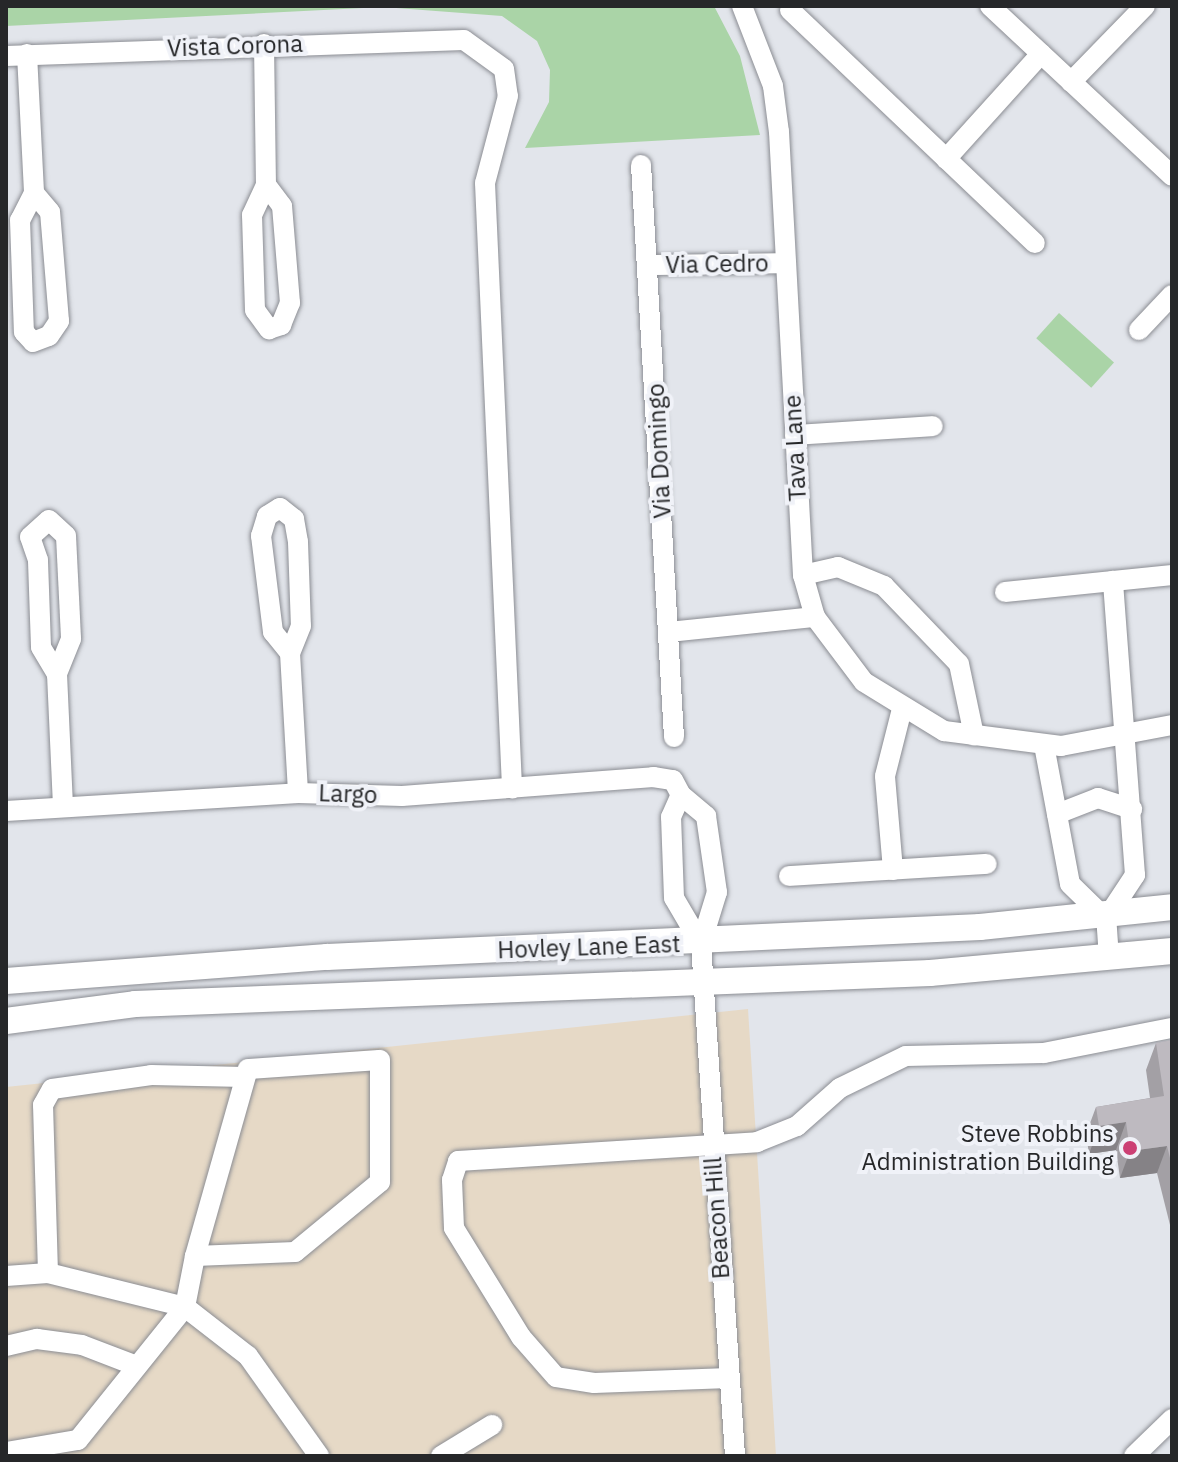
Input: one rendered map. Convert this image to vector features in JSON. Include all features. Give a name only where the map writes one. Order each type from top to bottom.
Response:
[{"type":"main road","name":"Hovley Lane East","points":[[6,981],[311,958],[701,944],[1106,919],[1172,907]]},
{"type":"main road","name":"Hovley Lane East","points":[[6,1021],[135,1004],[700,979],[1109,958],[1172,951]]},
{"type":"street","name":"Tava Lane","points":[[742,6],[773,86],[803,575],[815,617],[864,682],[902,709],[944,731],[1044,745],[1128,737],[1172,725]]},
{"type":"street","points":[[990,6],[1172,176]]},
{"type":"street","points":[[1071,82],[1145,6]]},
{"type":"street","points":[[790,10],[1035,243]]},
{"type":"street","name":"Vista Corona","points":[[16,55],[264,44],[464,40],[504,69],[508,96],[485,183],[512,788]]},
{"type":"street","points":[[264,44],[266,185],[252,215],[255,310],[269,329],[287,318],[290,303],[282,206],[266,185]]},
{"type":"street","points":[[946,159],[1041,54]]},
{"type":"street","points":[[16,55],[34,193],[50,212],[59,321],[49,336],[33,342],[24,332],[20,220],[34,193]]},
{"type":"street","name":"Via Domingo","points":[[641,165],[674,737]]},
{"type":"street","name":"Via Cedro","points":[[648,265],[786,263]]},
{"type":"street","points":[[1139,330],[1172,295]]},
{"type":"street","points":[[795,435],[933,426]]},
{"type":"street","points":[[290,653],[273,632],[261,536],[267,516],[280,508],[294,519],[298,542],[301,626],[290,653],[298,793]]},
{"type":"street","points":[[57,674],[41,647],[30,537],[49,520],[66,536],[71,639],[57,674],[63,806]]},
{"type":"street","points":[[803,575],[838,567],[884,586],[959,664],[974,735]]},
{"type":"street","points":[[1005,592],[1172,575]]},
{"type":"street","points":[[1109,958],[1106,919],[1135,875],[1128,737],[1113,581]]},
{"type":"street","points":[[669,632],[815,617]]},
{"type":"street","points":[[893,870],[885,776],[902,709]]},
{"type":"street","points":[[1044,745],[1070,884],[1106,919]]},
{"type":"street","name":"Largo","points":[[6,811],[298,793],[402,796],[653,777],[673,780],[681,795],[706,816],[717,892],[701,944],[700,979]]},
{"type":"street","points":[[681,795],[671,817],[674,898],[701,944]]},
{"type":"street","points":[[1057,814],[1098,798],[1132,809]]},
{"type":"street","points":[[789,876],[987,864]]},
{"type":"street","name":"Beacon Hill","points":[[700,979],[735,1456]]},
{"type":"street","points":[[729,1378],[556,1377],[521,1337],[454,1228],[452,1180],[458,1161],[757,1142],[797,1126],[840,1088],[906,1056],[1044,1053],[1172,1028]]},
{"type":"street","points":[[6,1452],[78,1440],[185,1307],[195,1256],[248,1069],[380,1060],[380,1182],[295,1252],[195,1256]]},
{"type":"street","points":[[48,1273],[43,1105],[52,1089],[151,1075],[245,1077]]},
{"type":"street","points":[[6,1276],[48,1273],[185,1307],[248,1356],[319,1456]]},
{"type":"street","points":[[6,1346],[37,1339],[82,1345],[137,1366]]},
{"type":"street","points":[[1134,1456],[1172,1419]]},
{"type":"street","points":[[441,1456],[492,1425]]},
{"type":"shaded area","points":[[748,1009],[776,1456],[6,1456],[6,1087]]},
{"type":"green space","points":[[6,6],[714,6],[740,56],[760,135],[525,148],[549,102],[550,70],[537,41],[502,16],[383,7],[6,26]]},
{"type":"green space","points":[[1059,313],[1114,363],[1091,388],[1036,338]]},
{"type":"building","points":[[1172,1040],[1172,1166],[1167,1146],[1130,1151],[1126,1122],[1099,1126],[1096,1107],[1164,1096],[1156,1043]]},
{"type":"place","name":"Steve Robbins Administration Building","points":[[1130,1148]]}]
